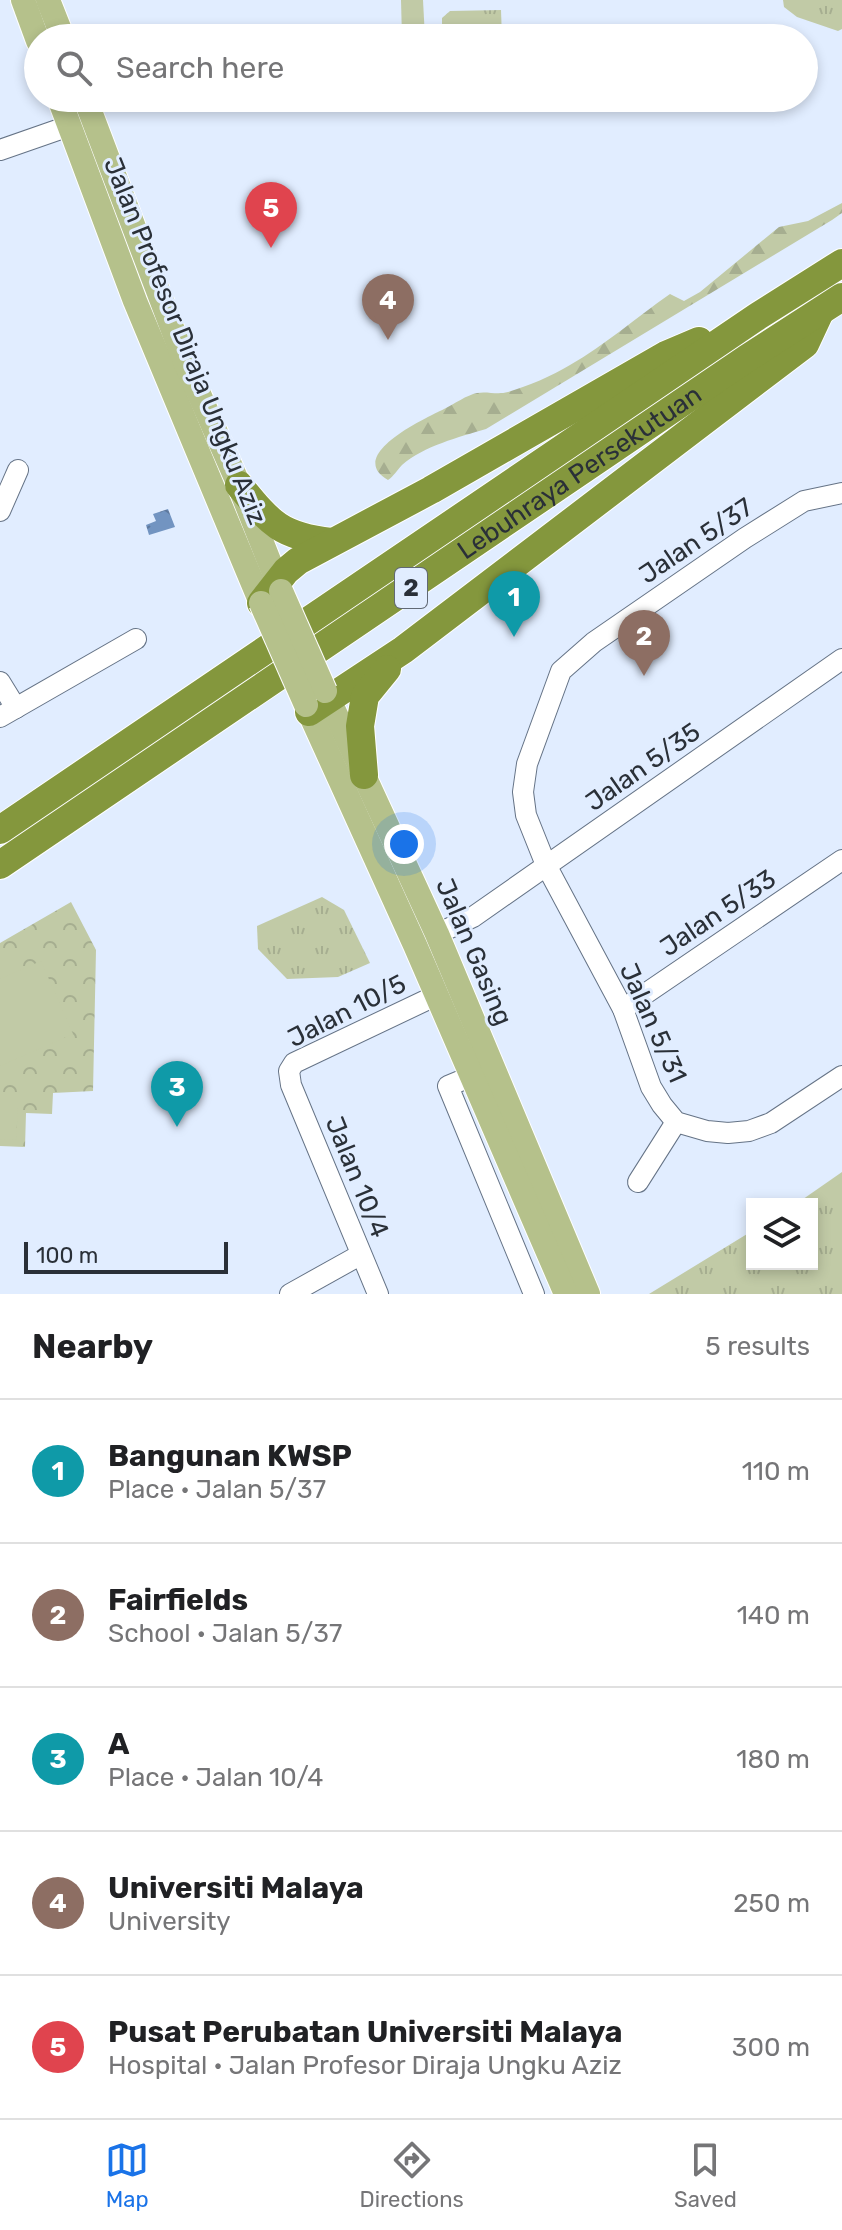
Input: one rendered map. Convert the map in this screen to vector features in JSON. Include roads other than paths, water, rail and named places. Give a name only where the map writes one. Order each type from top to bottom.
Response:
[{"type":"highway","name":"Lebuhraya Persekutuan","points":[[0,830],[758,316],[842,263]]},
{"type":"highway","points":[[317,702],[403,650],[805,344],[832,303]]},
{"type":"highway","name":"Lebuhraya Persekutuan","points":[[0,865],[832,303]]},
{"type":"highway","points":[[273,592],[298,561],[331,542],[431,490],[666,355],[758,316]]},
{"type":"highway","points":[[239,485],[267,519],[285,532],[305,539],[331,542]]},
{"type":"highway","points":[[364,775],[360,726],[365,696],[403,650]]},
{"type":"main road","points":[[23,0],[32,24]]},
{"type":"main road","points":[[48,0],[57,24]]},
{"type":"main road","name":"Jalan Profesor Diraja Ungku Aziz","points":[[64,112],[135,301],[273,592]]},
{"type":"main road","name":"Jalan Profesor Diraja Ungku Aziz","points":[[90,112],[180,348],[239,485],[273,592]]},
{"type":"main road","name":"Jalan Gasing","points":[[273,592],[415,945],[566,1294]]},
{"type":"main road","name":"Jalan Gasing","points":[[317,702],[364,775],[441,944],[588,1294]]},
{"type":"main road","points":[[415,945],[441,944]]},
{"type":"street","points":[[0,150],[69,126]]},
{"type":"street","points":[[0,511],[18,470]]},
{"type":"street","name":"Jalan 5/37","points":[[546,865],[526,815],[523,792],[527,764],[561,671],[594,642],[745,538],[804,501],[842,493]]},
{"type":"street","points":[[0,682],[8,713],[136,639]]},
{"type":"street","name":"Jalan 5/35","points":[[441,944],[546,865],[842,659]]},
{"type":"street","name":"Jalan 5/33","points":[[623,1009],[842,860]]},
{"type":"street","name":"Jalan 5/31","points":[[546,865],[623,1009],[651,1087],[676,1122],[707,1131],[749,1131],[771,1123],[842,1076]]},
{"type":"street","name":"Jalan 10/5","points":[[289,1080],[289,1071],[294,1063],[437,995]]},
{"type":"street","points":[[472,1076],[448,1086],[534,1294]]},
{"type":"street","name":"Jalan 10/4","points":[[289,1080],[378,1294]]},
{"type":"street","points":[[638,1182],[676,1122]]},
{"type":"street","points":[[290,1294],[360,1255]]},
{"type":"water","points":[[168,509],[175,527],[149,535],[146,525],[156,521],[153,514]]},
{"type":"place","name":"Pusat Perubatan Universiti Malaya","points":[[271,248]]},
{"type":"place","name":"Universiti Malaya","points":[[388,340]]},
{"type":"place","name":"Bangunan KWSP","points":[[514,637]]},
{"type":"place","name":"Fairfields","points":[[644,676]]},
{"type":"place","name":"A","points":[[177,1127]]}]
